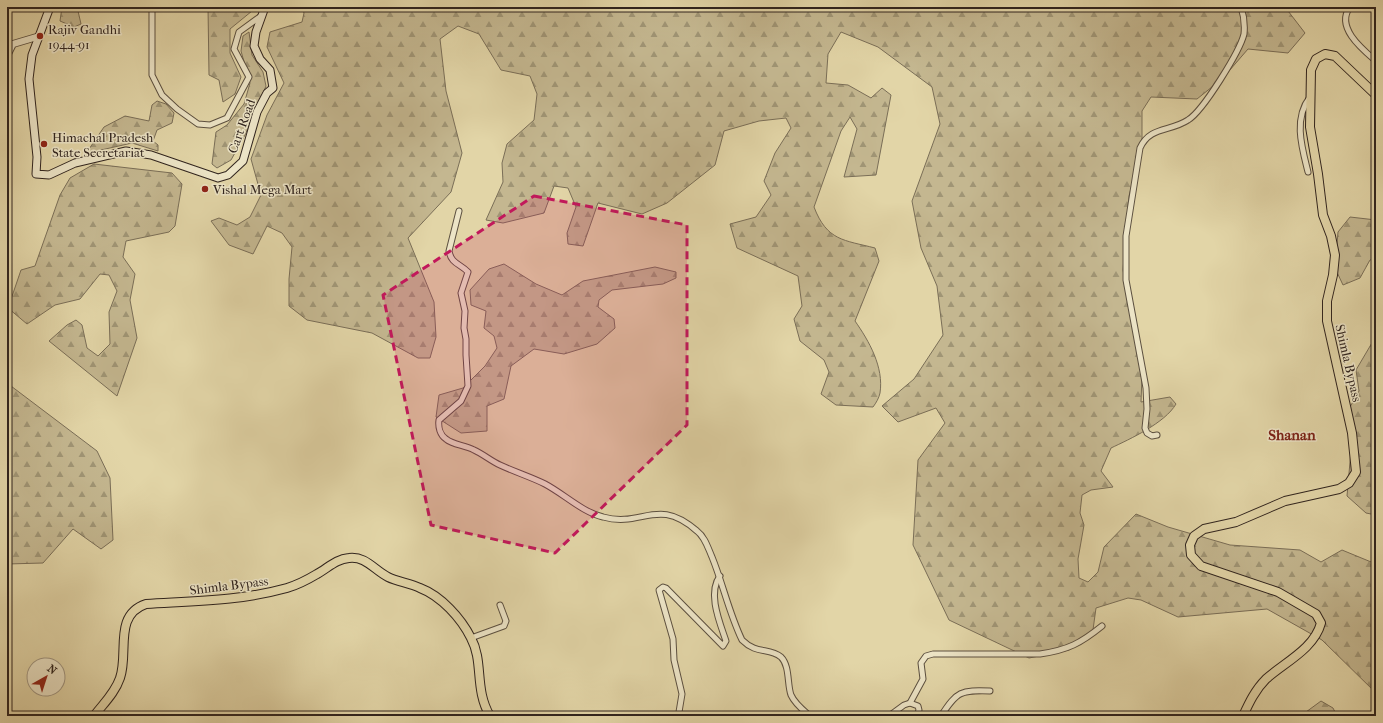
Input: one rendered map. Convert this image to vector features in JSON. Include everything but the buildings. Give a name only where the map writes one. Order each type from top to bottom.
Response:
[{"type":"highway","name":"Shimla Bypass","points":[[1243,716],[1256,691],[1266,680],[1308,645],[1318,633],[1321,623],[1316,614],[1278,592],[1213,572],[1201,566],[1191,555],[1190,545],[1194,536],[1204,529],[1236,522],[1285,501],[1339,489],[1349,482],[1356,472],[1352,433],[1327,321],[1327,301],[1333,275],[1335,255],[1331,236],[1322,215],[1319,197],[1318,174],[1310,127],[1311,70],[1316,59],[1325,54],[1335,56],[1376,95]]},
{"type":"highway","name":"Shimla Bypass","points":[[94,716],[114,691],[121,676],[124,635],[127,622],[129,615],[139,606],[146,604],[210,602],[271,592],[304,582],[330,565],[348,558],[362,558],[388,577],[422,588],[439,599],[462,624],[471,638],[476,651],[480,696],[490,716]]},
{"type":"main road","name":"Cart Road","points":[[50,8],[32,55],[29,79],[37,157],[36,174],[49,175],[75,163],[126,150],[151,155],[218,178],[228,175],[243,161],[257,112],[267,93],[273,88],[270,70],[260,59],[254,46],[256,32],[265,7]]},
{"type":"street","points":[[152,7],[152,75],[162,95],[177,109],[198,124],[210,125],[227,118],[249,77],[234,49],[239,32],[262,16]]},
{"type":"street","points":[[1157,435],[1152,436],[1147,433],[1145,428],[1147,409],[1146,388],[1126,280],[1126,236],[1139,155],[1143,141],[1149,135],[1188,120],[1204,104],[1239,50],[1244,34],[1245,21],[1241,7]]},
{"type":"street","points":[[1350,7],[1346,13],[1346,18],[1351,35],[1356,43],[1376,61]]},
{"type":"street","points":[[7,56],[13,44],[40,36]]},
{"type":"street","points":[[1308,172],[1300,130],[1302,109],[1310,97]]},
{"type":"street","points":[[459,211],[449,251],[450,257],[454,262],[468,272],[461,293],[465,311],[464,328],[466,339],[468,386],[461,401],[439,420],[440,432],[443,437],[447,441],[474,450],[502,466],[545,484],[601,517],[628,520],[655,513],[675,516],[699,532],[720,576],[742,640],[748,646],[756,650],[775,653],[782,658],[786,666],[792,697],[810,716]]},
{"type":"street","points":[[679,712],[682,694],[674,660],[673,639],[659,590],[664,587],[666,588],[723,646],[726,644],[726,641],[718,612],[715,590],[715,585],[720,576]]},
{"type":"street","points":[[471,638],[504,626],[506,621],[500,605]]},
{"type":"street","points":[[910,703],[923,679],[921,663],[926,656],[933,654],[1040,654],[1056,652],[1070,648],[1084,641],[1102,626]]},
{"type":"street","points":[[940,716],[960,692],[971,690],[990,691]]},
{"type":"street","points":[[889,716],[904,705],[910,703],[918,706],[919,710],[917,716]]},
{"type":"highlighted area","points":[[534,196],[687,225],[687,425],[555,553],[431,525],[383,295]]},
{"type":"green space","points":[[62,7],[80,7],[78,11],[81,24],[74,27],[60,21]]},
{"type":"green space","points":[[208,7],[253,7],[252,11],[230,29],[230,53],[241,77],[235,94],[223,102],[219,80],[209,75]]},
{"type":"green space","points":[[302,7],[1285,7],[1305,33],[1288,53],[1248,49],[1223,78],[1197,99],[1151,97],[1142,111],[1142,146],[1129,196],[1123,270],[1142,376],[1141,402],[1170,397],[1176,404],[1164,418],[1156,424],[1111,448],[1101,471],[1113,487],[1091,490],[1082,495],[1080,513],[1084,525],[1078,559],[1079,578],[1088,582],[1098,572],[1104,547],[1136,514],[1168,527],[1230,545],[1300,550],[1321,562],[1342,550],[1376,564],[1376,693],[1322,640],[1267,609],[1178,617],[1141,600],[1128,598],[1096,608],[1092,637],[1069,650],[1029,658],[949,620],[913,545],[918,460],[945,423],[936,408],[898,422],[882,406],[914,379],[943,335],[937,286],[921,248],[912,201],[940,124],[932,87],[878,47],[841,32],[828,54],[826,83],[848,85],[871,98],[882,88],[891,95],[876,175],[844,177],[857,129],[850,117],[841,131],[814,207],[819,218],[831,233],[846,240],[875,248],[879,261],[855,321],[870,346],[878,364],[881,383],[880,395],[873,407],[836,405],[821,394],[829,372],[824,360],[800,341],[794,319],[802,306],[798,276],[737,248],[730,224],[756,217],[771,195],[764,181],[775,153],[791,128],[786,118],[759,121],[724,131],[715,165],[667,203],[642,214],[598,203],[583,246],[568,244],[567,233],[576,207],[568,188],[554,186],[544,213],[503,223],[486,220],[503,182],[502,163],[507,144],[534,120],[537,94],[530,76],[501,70],[479,34],[458,26],[440,39],[446,91],[462,153],[451,192],[408,238],[434,302],[436,337],[430,358],[418,358],[372,333],[307,320],[289,306],[289,279],[292,247],[282,233],[267,226],[253,254],[229,245],[211,221],[219,218],[237,225],[250,217],[261,195],[251,159],[267,115],[284,83],[267,47],[270,32],[302,22],[304,13]]},
{"type":"green space","points":[[249,32],[252,55],[263,72],[266,86],[245,135],[231,160],[217,168],[212,164],[216,132],[227,125],[244,104],[250,83],[241,51],[243,36]]},
{"type":"green space","points":[[157,101],[166,104],[174,113],[172,123],[157,130],[153,141],[158,145],[158,151],[132,143],[101,150],[91,154],[87,152],[104,127],[125,116],[149,121],[152,105]]},
{"type":"green space","points":[[94,164],[172,173],[182,184],[175,226],[169,232],[126,241],[123,257],[135,274],[130,300],[137,338],[117,396],[49,341],[67,325],[76,320],[82,325],[87,348],[98,356],[110,344],[109,312],[117,291],[109,275],[100,274],[80,299],[55,305],[27,324],[8,308],[21,270],[35,266],[60,195],[70,178]]},
{"type":"green space","points":[[1350,217],[1376,220],[1376,258],[1370,260],[1360,278],[1343,285],[1335,268],[1338,232]]},
{"type":"green space","points":[[504,264],[536,284],[562,295],[583,281],[655,267],[676,272],[676,278],[663,284],[612,290],[599,300],[598,307],[614,319],[615,328],[597,344],[564,354],[534,349],[511,366],[504,399],[487,406],[487,431],[461,433],[436,417],[439,395],[463,388],[485,366],[497,348],[494,336],[484,328],[486,311],[471,305],[470,290],[489,269]]},
{"type":"green space","points":[[1376,336],[1376,515],[1366,513],[1347,496],[1352,439],[1350,407],[1359,391],[1356,370]]},
{"type":"green space","points":[[7,383],[97,451],[110,478],[113,540],[101,549],[73,529],[43,563],[7,564],[7,465],[9,461],[7,458]]},
{"type":"green space","points":[[1321,701],[1333,708],[1337,716],[1306,716],[1306,712]]},
{"type":"place","name":"Rajiv Gandhi 1944-91","points":[[40,36]]},
{"type":"place","name":"Himachal Pradesh State Secretariat","points":[[44,144]]},
{"type":"place","name":"Vishal Mega Mart","points":[[205,189]]},
{"type":"district","name":"Shanan","points":[[1292,435]]}]
